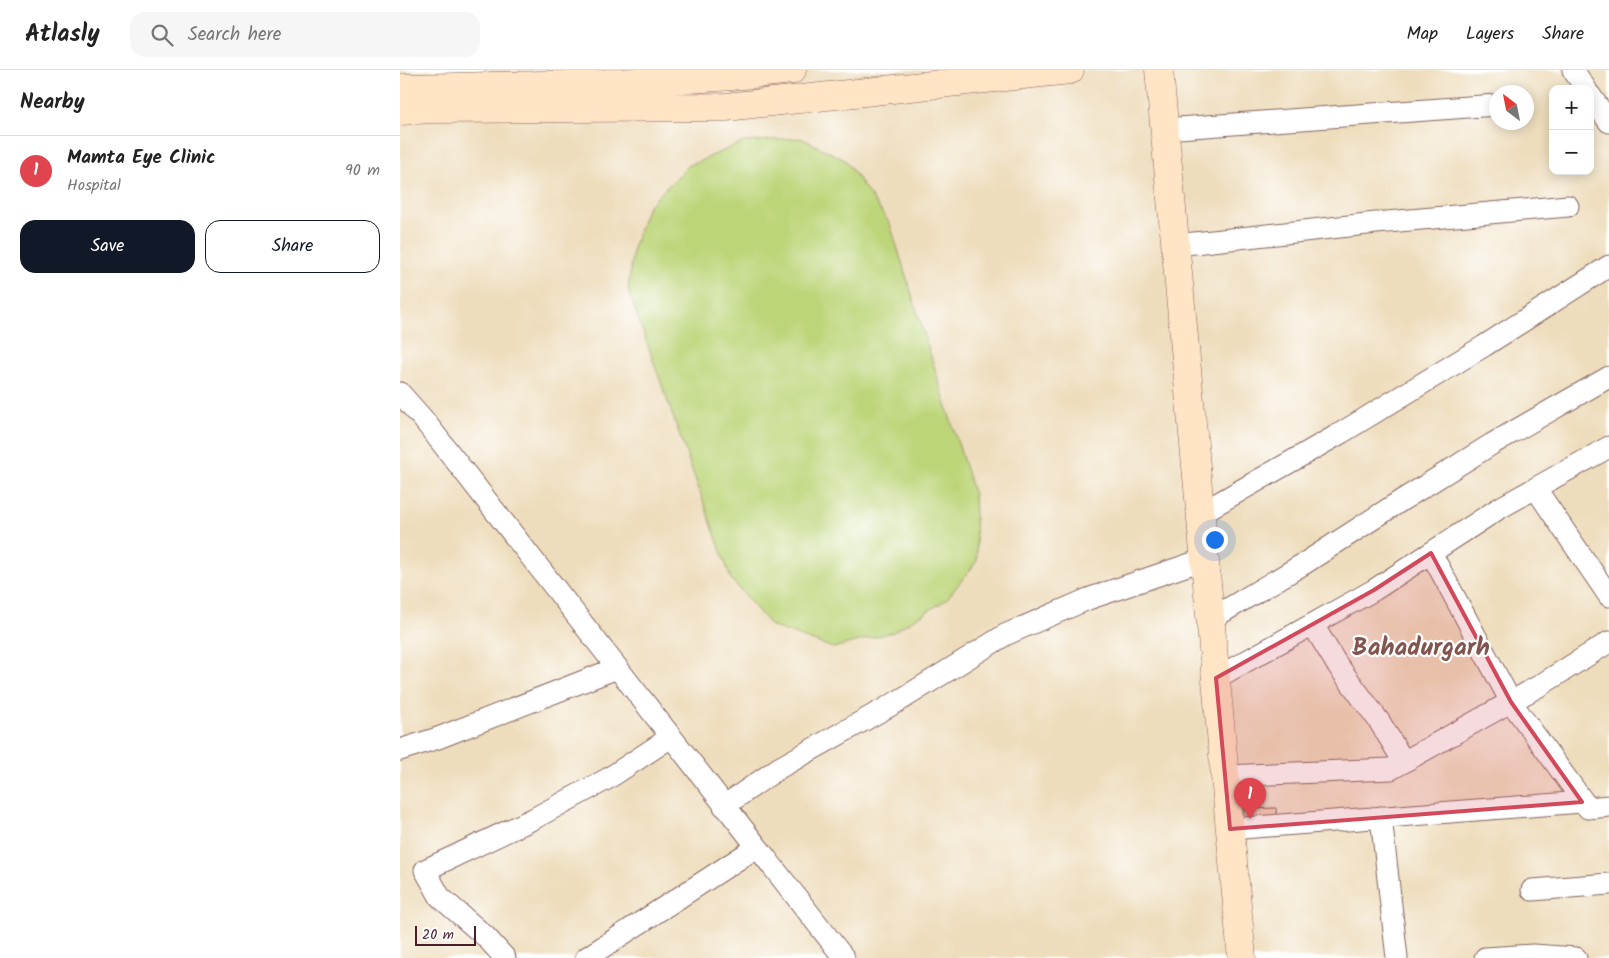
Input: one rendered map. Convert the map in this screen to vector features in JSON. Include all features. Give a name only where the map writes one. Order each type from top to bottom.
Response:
[{"type":"main road","points":[[400,88],[616,84],[749,75],[792,70]]},
{"type":"main road","points":[[400,111],[726,107],[1070,70]]},
{"type":"main road","points":[[1159,70],[1242,958]]},
{"type":"street","points":[[1574,70],[1583,85]]},
{"type":"street","points":[[1594,101],[1609,122]]},
{"type":"street","points":[[1165,129],[1489,106]]},
{"type":"street","points":[[1176,245],[1376,223],[1568,206]]},
{"type":"street","points":[[1201,513],[1349,428],[1484,346],[1609,266]]},
{"type":"street","points":[[1211,619],[1305,563],[1492,444],[1609,377]]},
{"type":"street","points":[[400,393],[423,419],[844,958]]},
{"type":"street","points":[[1216,678],[1374,590],[1498,509],[1609,447]]},
{"type":"street","points":[[1536,489],[1609,596]]},
{"type":"street","points":[[1431,553],[1511,702],[1582,802],[1588,808],[1609,806]]},
{"type":"street","points":[[724,806],[779,768],[902,700],[1005,635],[1088,599],[1205,559]]},
{"type":"street","points":[[1314,625],[1336,663],[1379,721],[1404,762]]},
{"type":"street","points":[[1225,776],[1391,769],[1539,686],[1609,642]]},
{"type":"street","points":[[400,750],[438,738],[616,668]]},
{"type":"street","points":[[504,958],[486,937],[440,896],[425,870],[533,819],[584,792],[609,778],[671,737]]},
{"type":"street","points":[[1230,829],[1582,802]]},
{"type":"street","points":[[1381,817],[1397,958]]},
{"type":"street","points":[[586,958],[757,847]]},
{"type":"street","points":[[1532,890],[1609,884]]},
{"type":"street","points":[[1485,958],[1533,955],[1576,958]]},
{"type":"highlighted area","points":[[1431,553],[1511,702],[1582,802],[1230,829],[1216,678],[1374,590]]},
{"type":"green space","points":[[801,138],[845,160],[890,224],[974,495],[977,561],[946,600],[893,632],[833,648],[771,626],[731,579],[628,290],[633,248],[648,206],[688,166],[744,142]]},
{"type":"building","points":[[1276,808],[1277,824],[1244,825],[1244,809]]},
{"type":"place","name":"Mamta Eye Clinic","points":[[1250,819]]},
{"type":"district","name":"Bahadurgarh","points":[[1421,646]]}]
